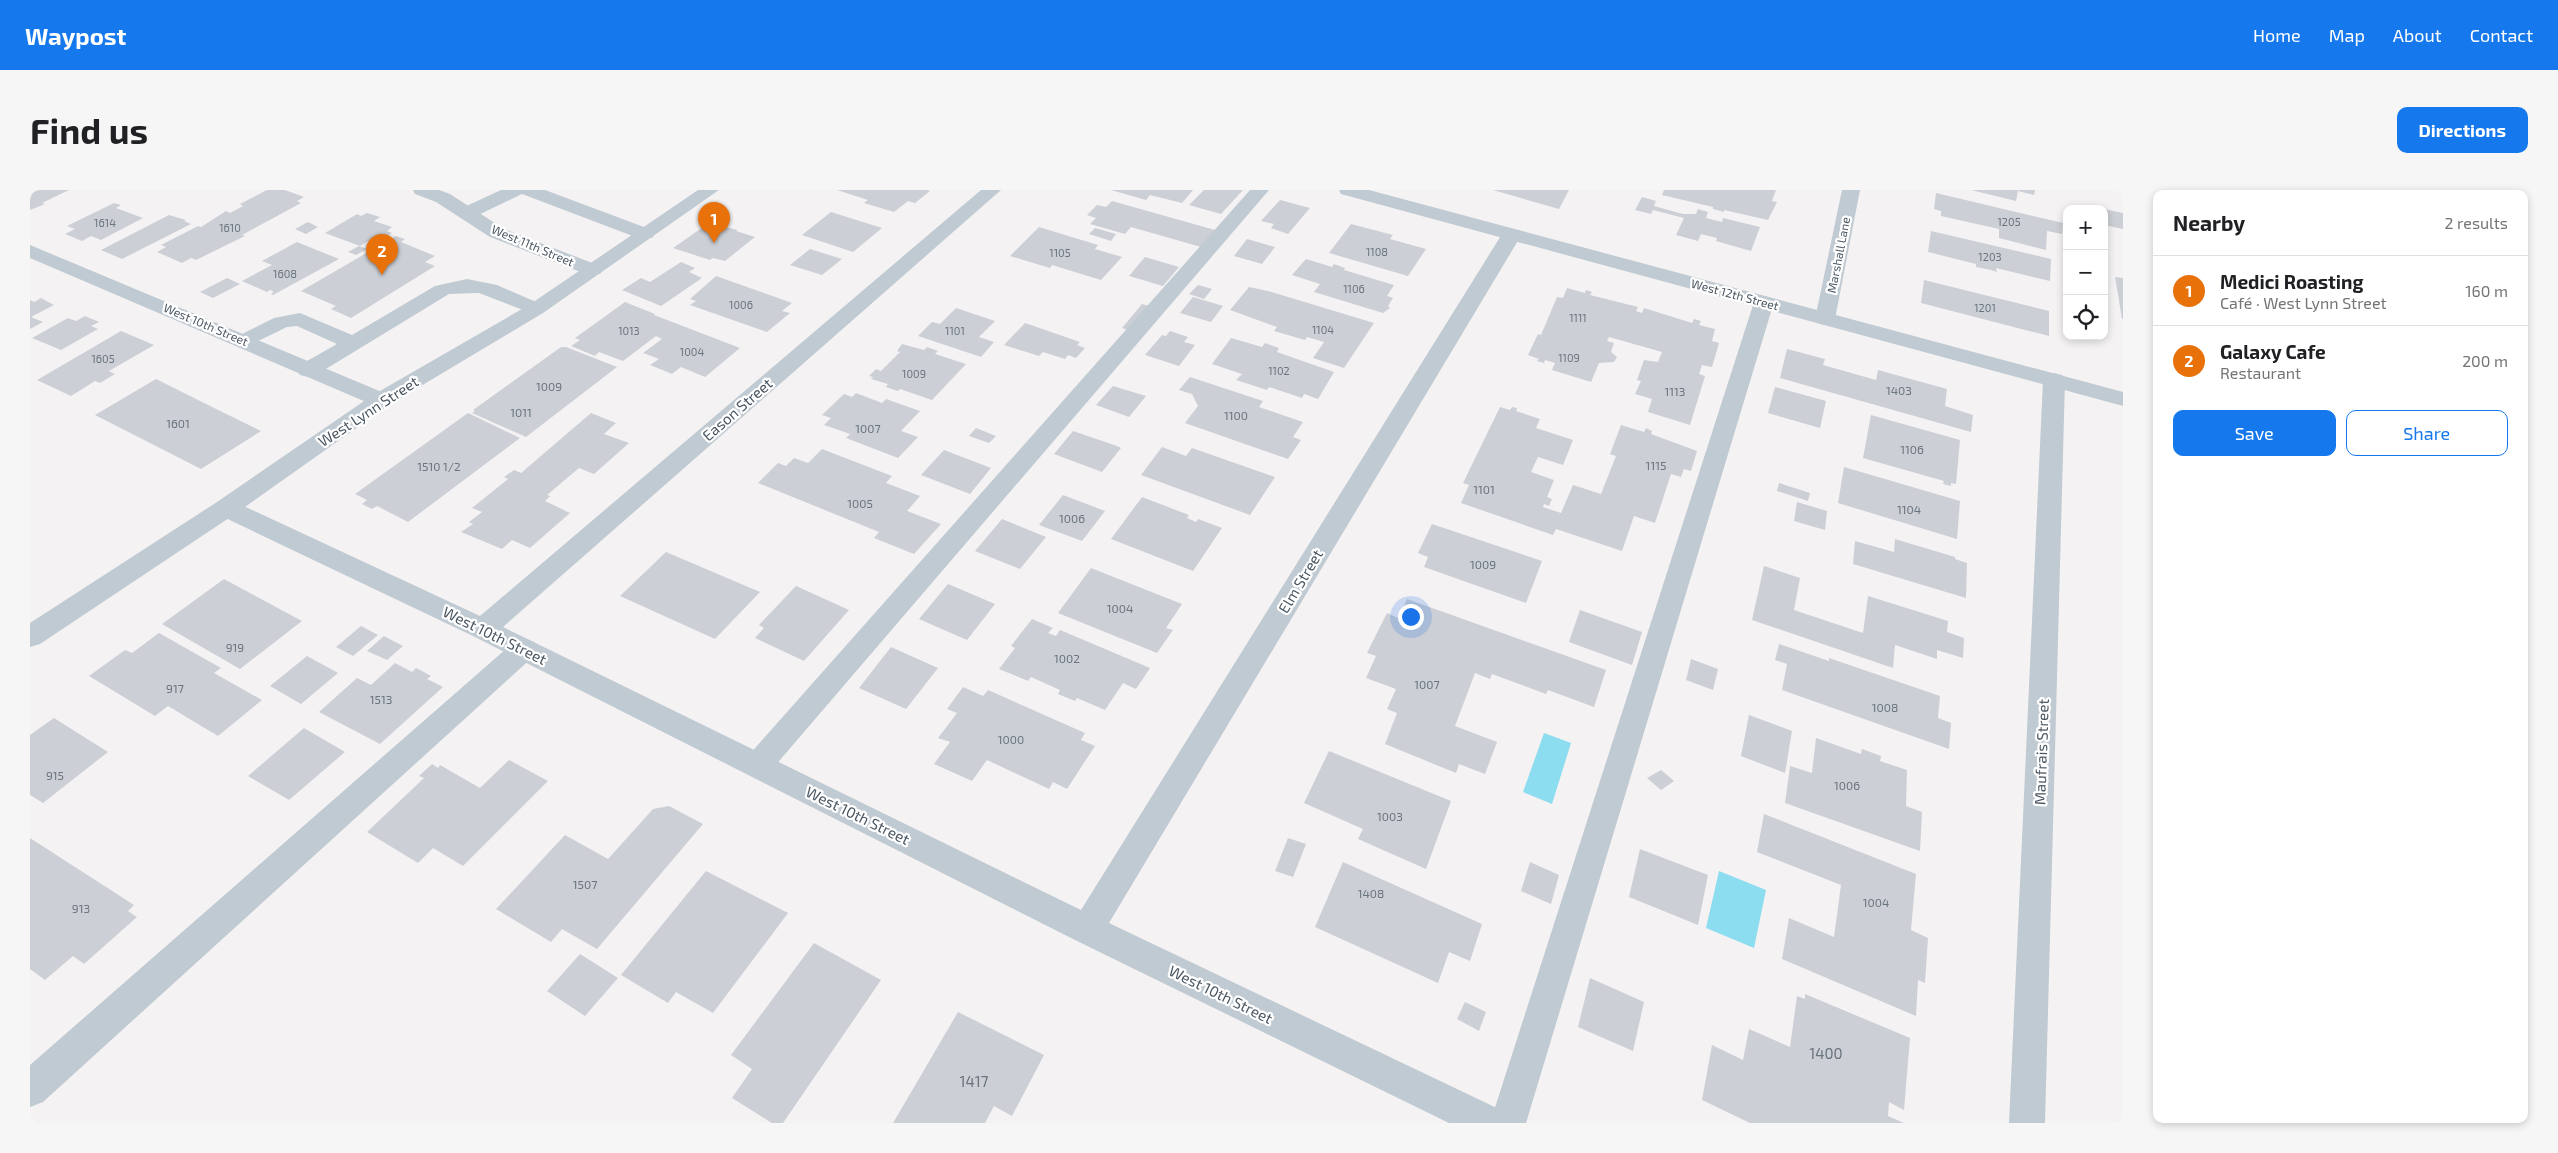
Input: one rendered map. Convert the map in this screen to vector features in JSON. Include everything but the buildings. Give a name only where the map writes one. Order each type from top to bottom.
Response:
[{"type":"street","name":"West 11th Street","points":[[422,190],[443,198],[497,233],[593,270]]},
{"type":"street","points":[[467,213],[516,190]]},
{"type":"street","points":[[528,190],[645,234]]},
{"type":"street","name":"West Lynn Street","points":[[30,637],[226,508],[381,400],[536,309],[710,190]]},
{"type":"street","name":"Eason Street","points":[[483,629],[992,190]]},
{"type":"street","points":[[758,765],[1260,190]]},
{"type":"street","name":"West 12th Street","points":[[1348,190],[2123,399]]},
{"type":"street","name":"Marshall Lane","points":[[1825,319],[1851,190]]},
{"type":"street","name":"Elm Street","points":[[1087,929],[1512,234]]},
{"type":"street","name":"West 10th Street","points":[[30,251],[246,341],[308,370],[381,400]]},
{"type":"street","points":[[308,370],[442,290],[456,285],[471,284],[484,287],[536,309]]},
{"type":"street","points":[[1508,1123],[1764,302]]},
{"type":"street","points":[[246,341],[281,322],[300,319],[353,343]]},
{"type":"street","name":"Maufrais Street","points":[[2027,1123],[2054,380]]},
{"type":"street","name":"West 10th Street","points":[[226,508],[483,629],[1087,929],[1488,1123]]},
{"type":"street","points":[[30,1089],[524,649]]},
{"type":"water","points":[[1544,733],[1571,743],[1552,804],[1523,792]]},
{"type":"water","points":[[1719,871],[1766,890],[1754,948],[1706,928]]},
{"type":"place","name":"Medici Roasting","points":[[714,243]]},
{"type":"place","name":"Galaxy Cafe","points":[[382,275]]}]
